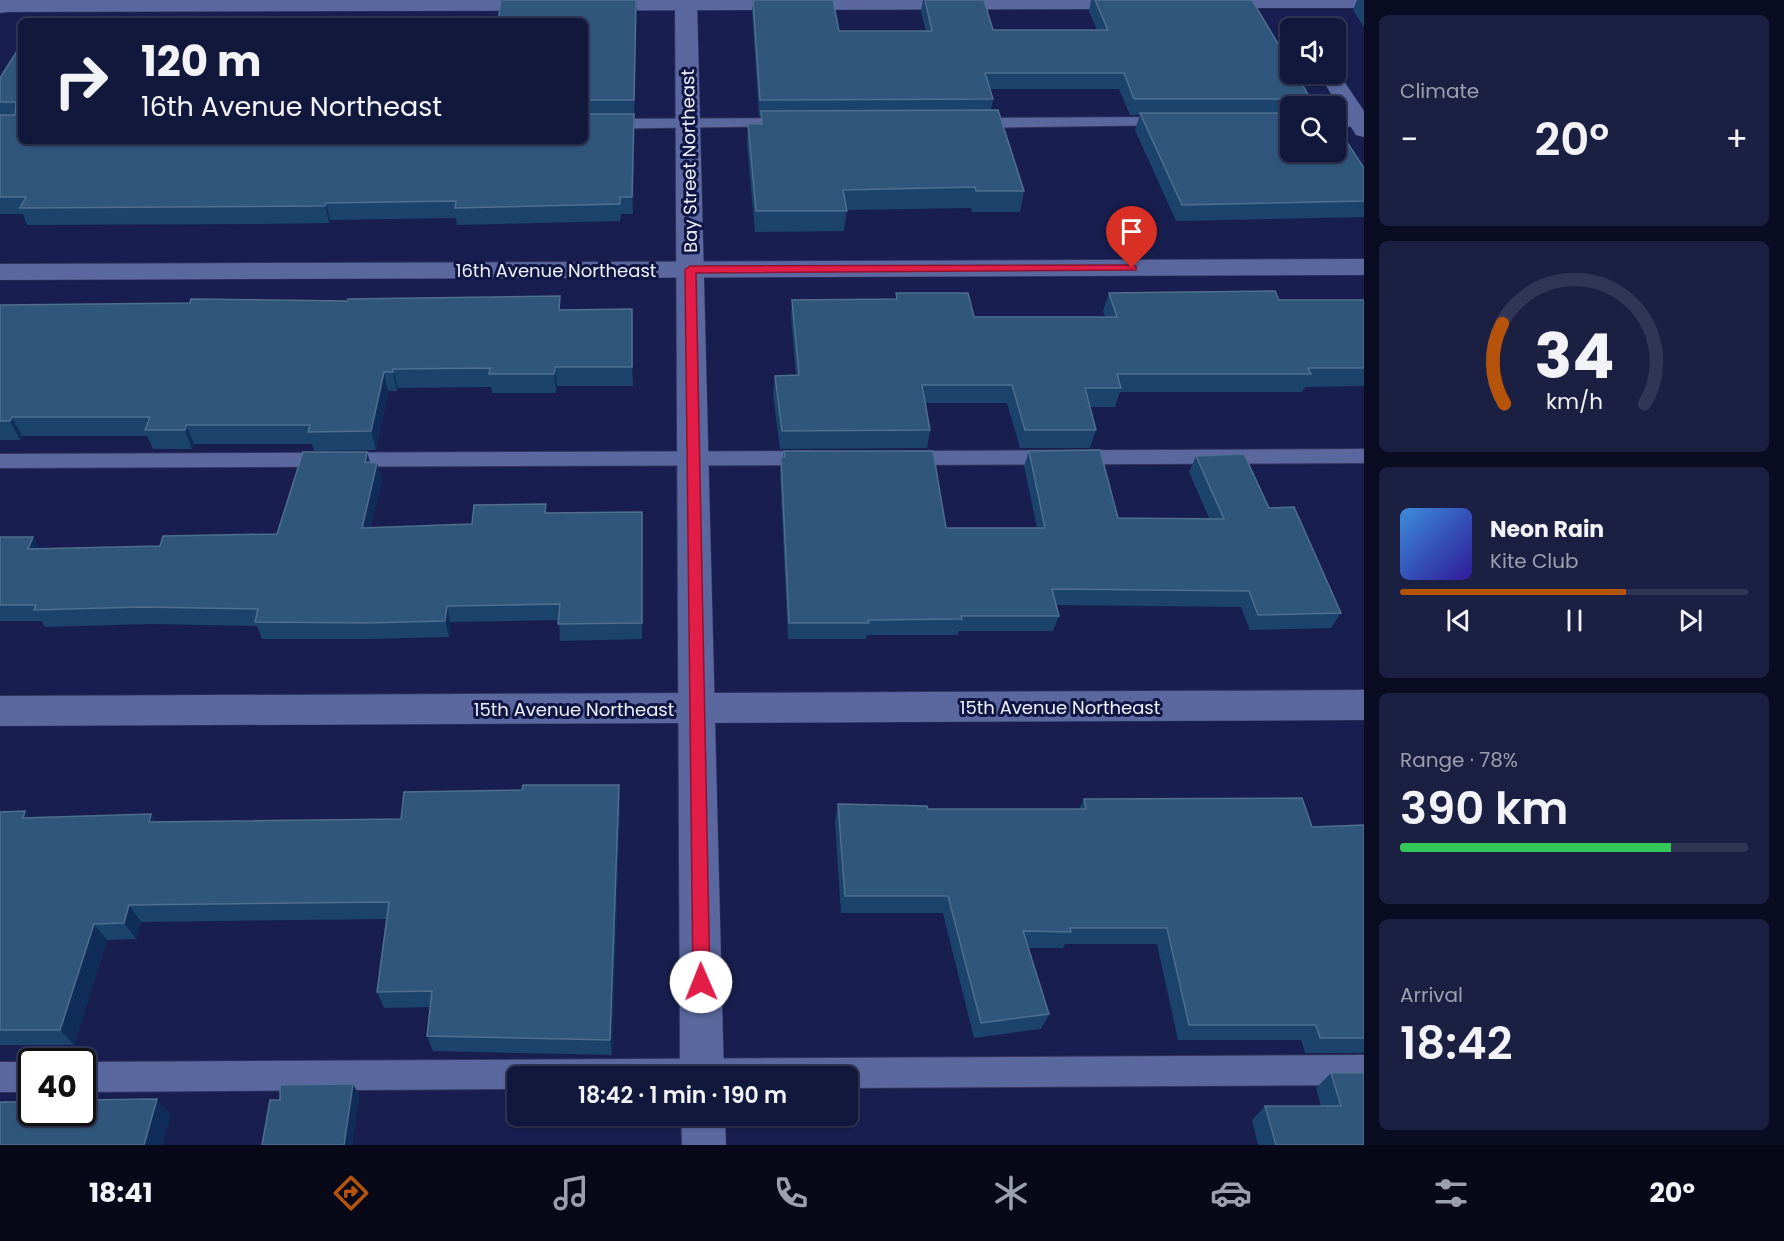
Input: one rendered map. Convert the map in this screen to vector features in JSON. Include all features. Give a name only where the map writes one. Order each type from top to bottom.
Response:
[{"type":"street","points":[[0,6],[4,0]]},
{"type":"street","points":[[0,6],[686,2],[1157,3]]},
{"type":"street","name":"Bay Street Northeast","points":[[686,2],[702,1066]]},
{"type":"street","points":[[1193,3],[1290,7],[1364,2]]},
{"type":"street","points":[[1336,84],[1362,124]]},
{"type":"street","name":"16th Avenue Northeast","points":[[0,272],[1364,267]]},
{"type":"street","name":"15th Avenue Northeast","points":[[0,711],[1364,705]]},
{"type":"street","points":[[703,1126],[704,1145]]},
{"type":"lane","points":[[959,123],[1184,122]]},
{"type":"lane","points":[[588,124],[806,123]]},
{"type":"lane","points":[[1346,123],[1362,124]]},
{"type":"lane","points":[[885,458],[1364,456]]},
{"type":"lane","points":[[0,461],[837,458]]},
{"type":"lane","points":[[858,1074],[1364,1070]]},
{"type":"lane","points":[[96,1077],[507,1076]]},
{"type":"lane","points":[[0,1077],[18,1077]]},
{"type":"building","points":[[501,0],[636,0],[634,100],[588,100],[588,18],[498,18]]},
{"type":"building","points":[[753,0],[833,0],[839,31],[932,31],[925,0],[984,0],[993,30],[1108,30],[1095,0],[1252,0],[1280,47],[1280,84],[1302,84],[1309,96],[1280,96],[1280,99],[1134,99],[1124,73],[985,73],[993,99],[760,100]]},
{"type":"building","points":[[18,50],[18,144],[588,144],[588,114],[634,114],[632,197],[620,197],[620,204],[455,208],[456,201],[326,203],[325,206],[20,208],[26,197],[0,197],[0,115],[15,115],[16,102],[0,102],[0,78]]},
{"type":"building","points":[[998,110],[1024,191],[976,191],[975,187],[843,190],[847,211],[756,211],[748,124],[762,124],[761,111]]},
{"type":"building","points":[[1140,113],[1280,113],[1280,162],[1346,162],[1346,141],[1364,168],[1364,201],[1182,205]]},
{"type":"building","points":[[1275,291],[1279,300],[1364,300],[1364,368],[1308,368],[1311,374],[1117,374],[1121,388],[1085,388],[1096,430],[1025,430],[1012,385],[922,385],[930,430],[782,431],[775,376],[799,375],[792,300],[897,299],[896,293],[968,293],[974,317],[1117,317],[1109,293]]},
{"type":"building","points":[[560,296],[559,310],[632,309],[632,367],[555,367],[554,374],[489,374],[490,368],[393,369],[393,372],[384,372],[371,431],[308,432],[310,425],[186,425],[185,430],[145,430],[150,417],[12,417],[10,421],[0,421],[0,305],[190,303],[191,299],[347,301],[348,299]]},
{"type":"building","points":[[1100,450],[1118,518],[1224,519],[1196,456],[1244,454],[1269,508],[1294,507],[1341,613],[1258,615],[1249,591],[1052,589],[1059,616],[961,616],[962,619],[868,620],[869,623],[789,623],[781,457],[785,457],[784,451],[933,451],[946,528],[1045,528],[1029,451]]},
{"type":"building","points":[[303,452],[367,452],[365,462],[377,463],[362,528],[472,524],[474,505],[546,504],[545,513],[642,512],[642,623],[558,624],[560,604],[447,606],[445,621],[366,623],[255,622],[258,609],[142,607],[34,610],[36,605],[0,605],[0,537],[33,537],[28,549],[160,546],[163,536],[277,534]]},
{"type":"building","points":[[523,785],[619,785],[610,1040],[427,1036],[432,991],[377,992],[389,902],[129,905],[124,923],[94,924],[60,1030],[0,1030],[0,812],[25,811],[23,818],[151,814],[149,822],[401,819],[404,792],[522,790]]},
{"type":"building","points":[[1302,798],[1312,827],[1364,825],[1364,1038],[1320,1038],[1316,1025],[1189,1025],[1167,928],[1070,928],[1071,932],[1023,931],[1049,1014],[981,1023],[948,896],[845,896],[838,804],[927,806],[928,809],[1086,809],[1084,799]]},
{"type":"building","points":[[1331,1073],[1364,1073],[1364,1145],[1276,1145],[1265,1106],[1341,1106]]},
{"type":"building","points":[[353,1084],[344,1145],[262,1145],[270,1100],[280,1100],[280,1085]]},
{"type":"building","points":[[157,1099],[144,1145],[0,1145],[0,1102],[18,1102],[18,1126],[96,1126],[96,1100]]},
{"type":"route","points":[[701,982],[690,270],[1132,268]]}]
